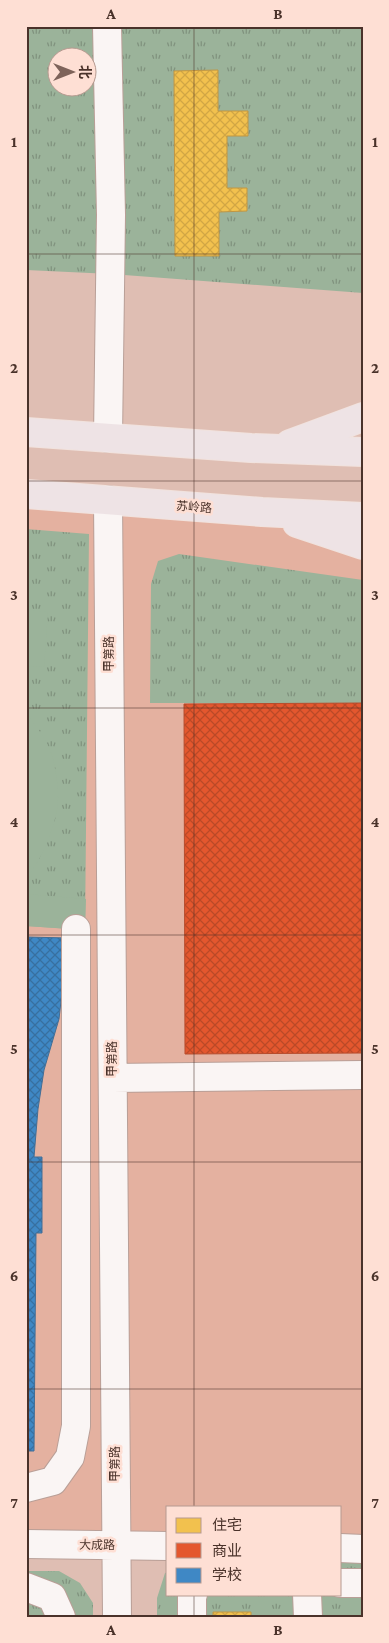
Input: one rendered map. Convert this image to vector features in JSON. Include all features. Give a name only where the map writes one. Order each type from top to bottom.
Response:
[{"type":"main road","points":[[251,448],[287,445],[363,417]]},
{"type":"main road","points":[[26,432],[251,448],[363,452]]},
{"type":"main road","name":"苏岭路","points":[[26,494],[262,512],[363,517]]},
{"type":"main road","points":[[262,512],[363,545]]},
{"type":"street","points":[[107,26],[111,215],[108,438]]},
{"type":"street","name":"甲第路","points":[[108,500],[117,1617]]},
{"type":"street","points":[[26,1488],[53,1481],[70,1456],[76,1426],[76,929]]},
{"type":"street","points":[[113,1078],[363,1075]]},
{"type":"street","name":"大成路","points":[[26,1544],[166,1546]]},
{"type":"street","points":[[342,1548],[363,1549]]},
{"type":"street","points":[[342,1582],[363,1583]]},
{"type":"street","points":[[26,1587],[52,1597],[60,1617]]},
{"type":"street","points":[[192,1596],[192,1617]]},
{"type":"street","points":[[307,1596],[308,1617]]},
{"type":"shaded area","points":[[26,494],[262,512],[363,545],[363,1549],[342,1548],[342,1506],[166,1506],[166,1546],[26,1544]]},
{"type":"green space","points":[[26,26],[363,26],[363,293],[111,274],[26,270]]},
{"type":"green space","points":[[26,529],[89,534],[85,930],[26,926]]},
{"type":"green space","points":[[179,554],[363,580],[363,703],[150,703],[151,584],[158,561]]},
{"type":"green space","points":[[26,610],[48,612],[44,667],[26,666]]},
{"type":"green space","points":[[26,713],[49,747],[56,773],[58,806],[56,817],[43,852],[26,878]]},
{"type":"green space","points":[[26,894],[86,899],[85,930],[26,926]]},
{"type":"green space","points":[[342,1563],[363,1563],[363,1617],[157,1617],[157,1598],[165,1573],[166,1596],[342,1596]]},
{"type":"green space","points":[[26,1571],[59,1571],[80,1583],[93,1603],[93,1617],[26,1617]]},
{"type":"building: 住宅","points":[[218,70],[218,111],[248,111],[248,136],[227,136],[227,188],[247,188],[247,211],[219,212],[219,256],[175,256],[174,71]]},
{"type":"building: 住宅","points":[[213,1612],[251,1612],[251,1617],[213,1617]]},
{"type":"building: 商业","points":[[363,703],[363,1053],[185,1054],[184,704]]},
{"type":"building: 学校","points":[[26,937],[68,938],[59,1019],[44,1070],[38,1109],[34,1157],[42,1157],[42,1233],[36,1233],[34,1451],[26,1451]]}]
